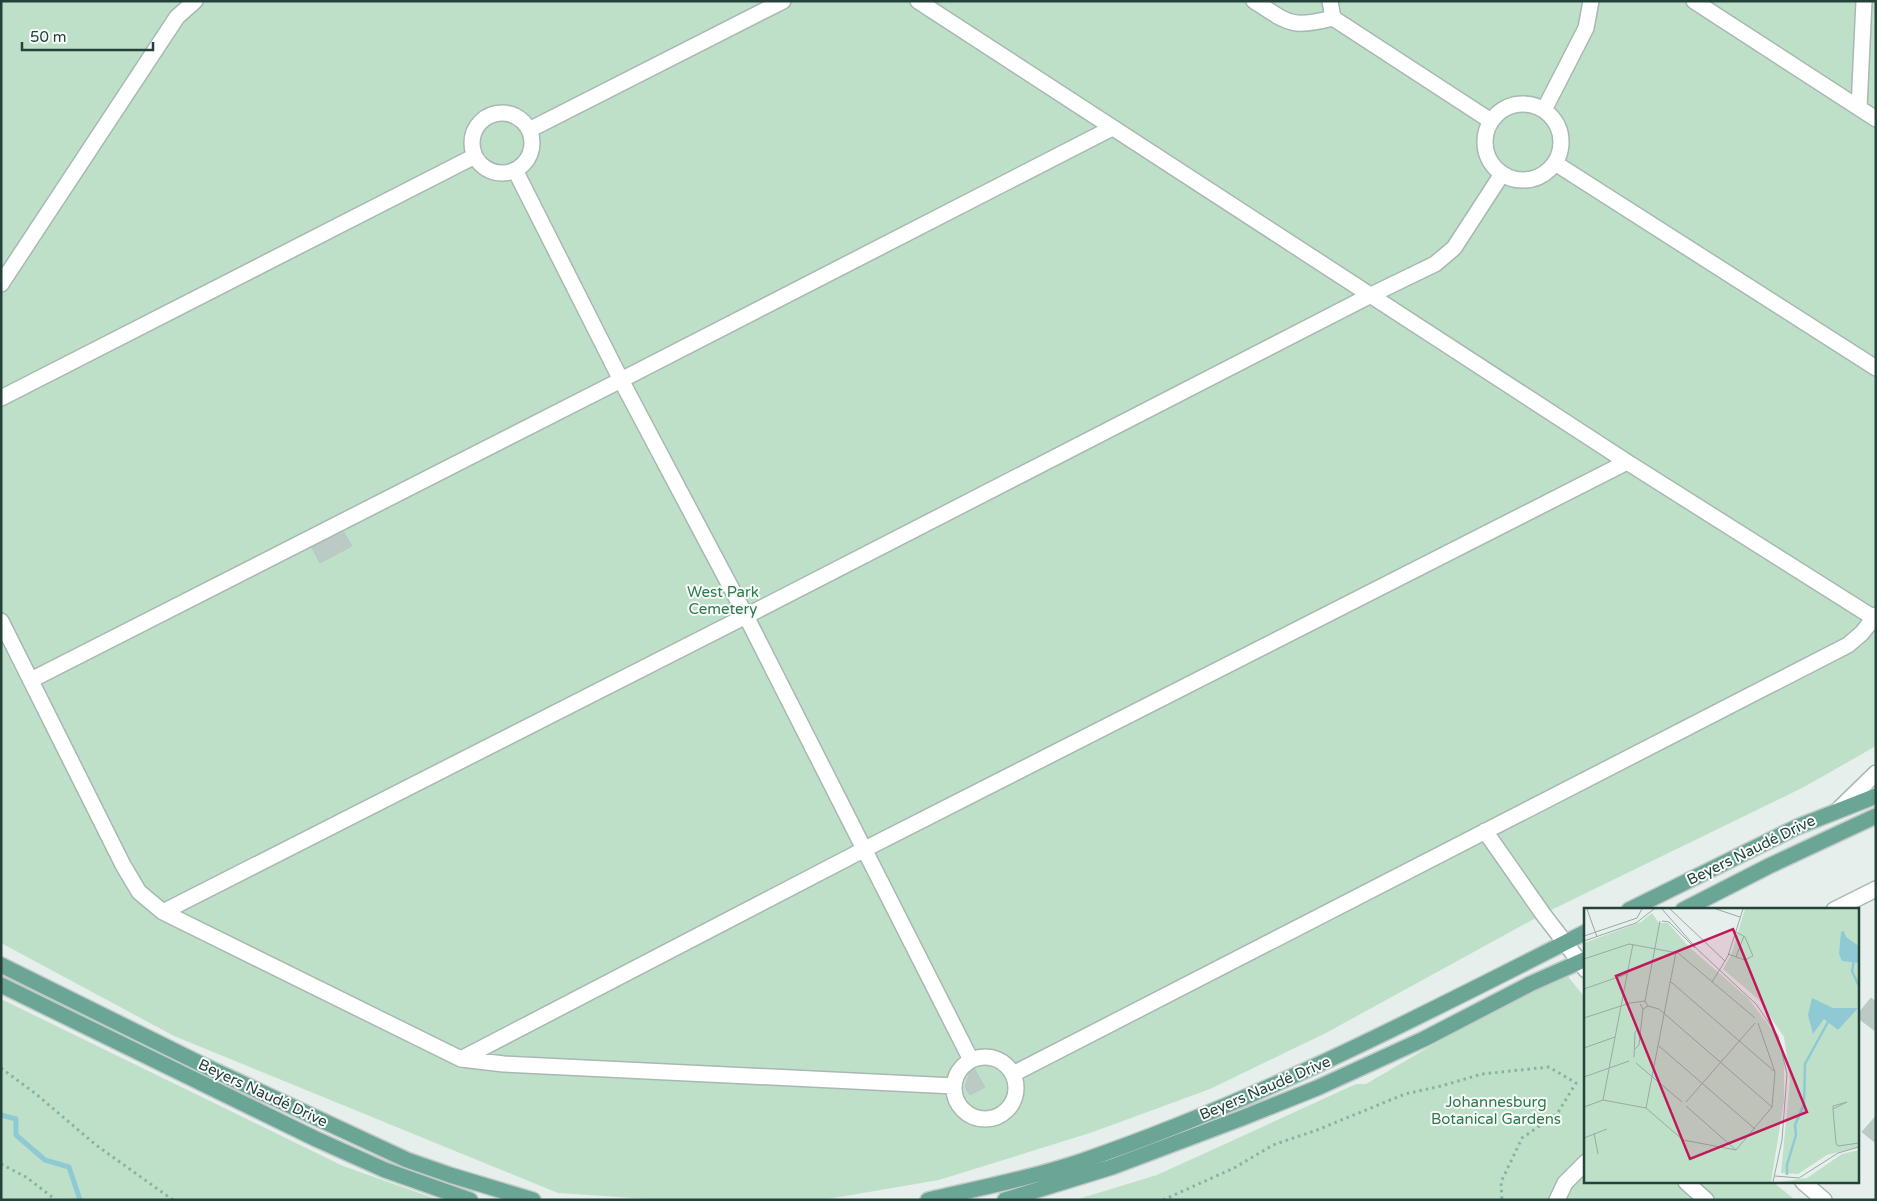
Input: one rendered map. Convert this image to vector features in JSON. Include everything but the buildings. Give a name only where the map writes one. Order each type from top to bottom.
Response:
[{"type":"main road","name":"Beyers Naudé Drive","points":[[1633,908],[1790,830],[1876,796]]},
{"type":"main road","name":"Beyers Naudé Drive","points":[[1687,908],[1769,866],[1876,816]]},
{"type":"main road","name":"Beyers Naudé Drive","points":[[928,1200],[1003,1184],[1064,1167],[1268,1088],[1361,1046],[1584,933]]},
{"type":"main road","name":"Beyers Naudé Drive","points":[[1005,1200],[1112,1167],[1317,1088],[1416,1043],[1530,984],[1584,964]]},
{"type":"main road","name":"Beyers Naudé Drive","points":[[1,965],[207,1067],[407,1160],[533,1200]]},
{"type":"main road","name":"Beyers Naudé Drive","points":[[1,985],[316,1139],[385,1170],[470,1200]]},
{"type":"street","points":[[1,284],[177,17],[195,1]]},
{"type":"street","points":[[529,130],[783,1]]},
{"type":"street","points":[[918,1],[1627,462],[1875,616],[1862,634],[1848,645],[1014,1074]]},
{"type":"street","points":[[1254,1],[1293,24],[1308,24],[1333,18],[1492,121]]},
{"type":"street","points":[[1330,1],[1333,18]]},
{"type":"street","points":[[1544,110],[1586,28],[1591,1]]},
{"type":"street","points":[[1694,1],[1876,119]]},
{"type":"street","points":[[1858,108],[1864,1]]},
{"type":"street","points":[[1516,104],[1536,106],[1544,110],[1558,125],[1561,134],[1560,154],[1555,163],[1540,177],[1531,180],[1521,181],[1502,174],[1494,168],[1486,150],[1487,130],[1492,121],[1498,113],[1516,104]]},
{"type":"street","points":[[504,113],[512,114],[519,118],[529,130],[532,145],[530,152],[527,160],[515,170],[500,173],[492,172],[485,168],[475,156],[472,141],[474,134],[482,120],[489,116],[504,113]]},
{"type":"street","points":[[31,680],[1112,128]]},
{"type":"street","points":[[1,398],[475,156]]},
{"type":"street","points":[[1555,163],[1876,368]]},
{"type":"street","points":[[515,170],[621,380],[746,616],[971,1060]]},
{"type":"street","points":[[162,912],[1435,264],[1454,248],[1502,174]]},
{"type":"street","points":[[461,1059],[865,849],[1627,462]]},
{"type":"street","points":[[1,620],[123,865],[139,892],[162,912],[461,1059],[504,1064],[954,1086]]},
{"type":"street","points":[[1838,810],[1876,773]]},
{"type":"street","points":[[1485,831],[1564,943],[1584,964]]},
{"type":"street","points":[[1838,908],[1876,889]]},
{"type":"street","points":[[979,1057],[995,1058],[1009,1067],[1014,1074],[1016,1082],[1015,1098],[1006,1112],[991,1119],[975,1118],[962,1109],[954,1094],[954,1086],[959,1071],[971,1060],[979,1057]]},
{"type":"street","points":[[1557,1200],[1566,1183],[1584,1164]]},
{"type":"street","points":[[1688,1184],[1706,1200]]},
{"type":"street","points":[[1805,1184],[1824,1200]]},
{"type":"path","points":[[1163,1200],[1234,1168],[1273,1144],[1317,1130],[1405,1094],[1442,1086],[1482,1074],[1549,1067],[1576,1084],[1557,1114],[1522,1138],[1501,1182],[1502,1200]]},
{"type":"path","points":[[1,1068],[36,1094],[96,1145],[173,1200]]},
{"type":"path","points":[[1,1164],[26,1176],[56,1200]]},
{"type":"green space","name":"West Park Cemetery","points":[[1,1],[1876,1],[1876,746],[1804,787],[1543,914],[1326,1033],[1210,1089],[1093,1132],[939,1180],[822,1200],[663,1200],[558,1193],[174,1036],[1,943]]},
{"type":"green space","name":"Johannesburg Botanical Gardens","points":[[1562,969],[1584,996],[1584,1184],[1775,1184],[1795,1200],[1075,1200],[1157,1175],[1356,1084],[1366,1084]]},
{"type":"green space","points":[[1,999],[343,1166],[439,1200],[1,1200]]},
{"type":"waterway","points":[[1,1115],[16,1119],[16,1135],[45,1160],[69,1167],[80,1200]]}]
